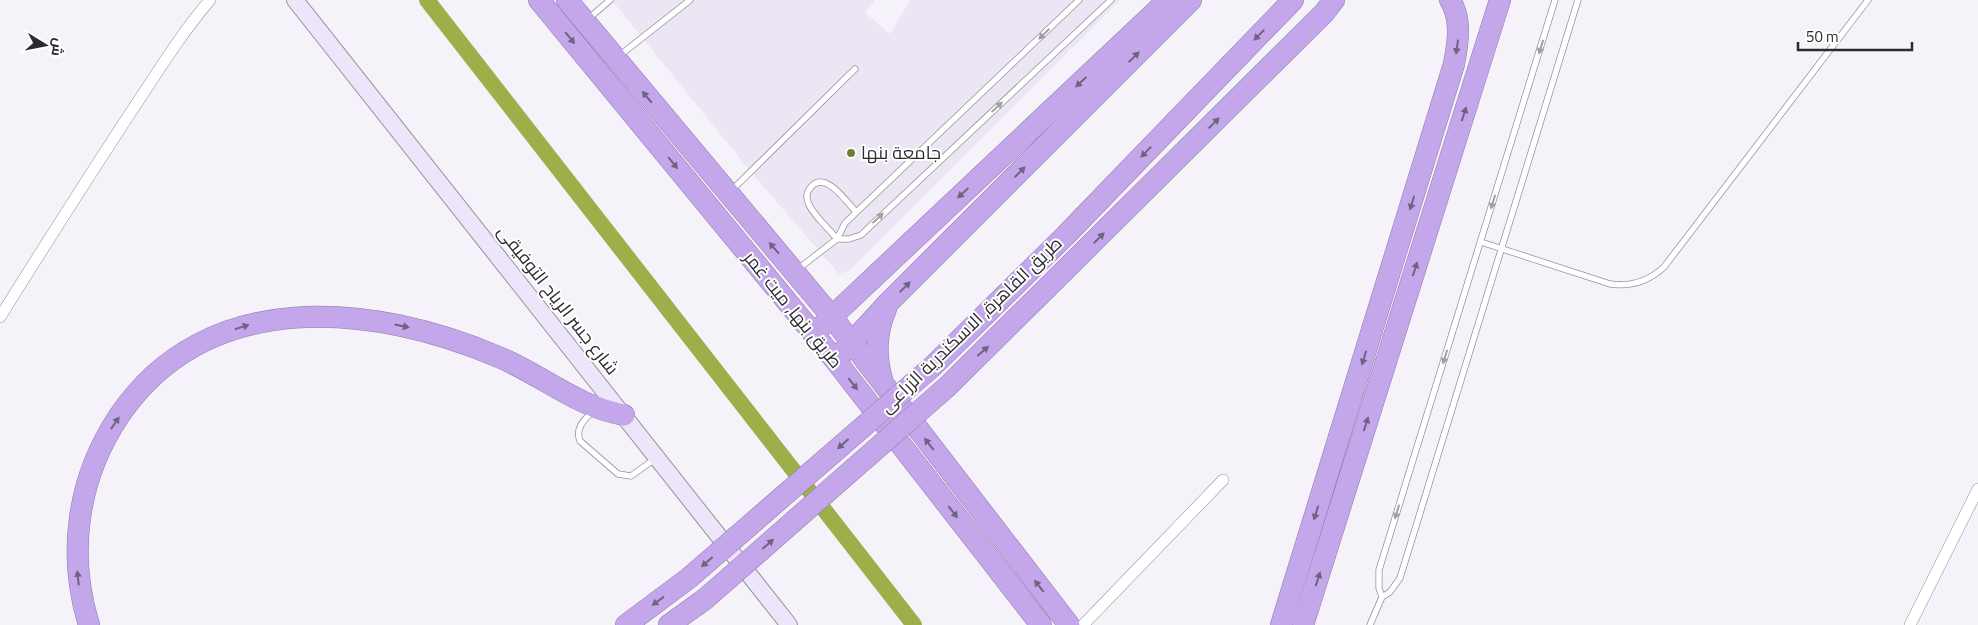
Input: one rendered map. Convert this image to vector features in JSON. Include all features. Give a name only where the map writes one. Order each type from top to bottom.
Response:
[{"type":"highway","name":"طريق بنها, ميت غمر","points":[[539,0],[785,280],[832,317],[1069,625]]},
{"type":"highway","name":"طريق بنها, ميت غمر","points":[[567,0],[728,194],[785,280],[813,334],[1041,625]]},
{"type":"highway","points":[[813,334],[1168,0]]},
{"type":"highway","points":[[835,360],[888,304],[1191,0]]},
{"type":"highway","name":"طريق القاهرة, الاسكندرية الزراعى","points":[[626,625],[689,578],[933,366],[1065,236],[1293,0]]},
{"type":"highway","name":"طريق القاهرة, الاسكندرية الزراعى","points":[[669,625],[704,599],[948,386],[1329,7],[1343,0]]},
{"type":"highway","points":[[1281,625],[1454,64],[1459,41],[1456,9],[1450,0]]},
{"type":"highway","points":[[1303,625],[1500,0]]},
{"type":"highway","points":[[883,384],[878,360],[878,335],[888,304]]},
{"type":"highway","points":[[89,625],[79,586],[77,539],[84,492],[100,448],[123,410],[152,378],[187,351],[220,334],[247,324],[290,317],[334,317],[397,325],[459,341],[495,355],[540,376],[578,400],[602,402],[624,415]]},
{"type":"main road","name":"شارع جسر الرياح التوفيقى","points":[[295,0],[602,402]]},
{"type":"main road","points":[[624,415],[789,625]]},
{"type":"street","points":[[0,317],[59,222],[137,103],[210,0]]},
{"type":"street","points":[[1083,625],[1223,480]]},
{"type":"street","points":[[1910,625],[1978,489]]},
{"type":"lane","points":[[585,22],[610,0]]},
{"type":"lane","points":[[615,59],[690,0]]},
{"type":"lane","points":[[785,280],[837,239],[845,223],[856,212],[1079,0]]},
{"type":"lane","points":[[837,239],[849,239],[861,235],[1112,0]]},
{"type":"lane","points":[[1382,597],[1379,588],[1379,570],[1556,0]]},
{"type":"lane","points":[[1370,625],[1382,597],[1390,592],[1400,578],[1578,0]]},
{"type":"lane","points":[[1481,242],[1610,284],[1630,285],[1640,283],[1656,273],[1676,251],[1868,0]]},
{"type":"lane","points":[[728,194],[855,68]]},
{"type":"lane","points":[[837,239],[807,201],[807,193],[811,186],[817,182],[825,182],[832,186],[856,212]]},
{"type":"lane","points":[[602,402],[580,425],[580,442],[618,474],[626,477],[635,474],[657,457]]},
{"type":"shaded area","name":"جامعة بنها","points":[[612,0],[875,0],[865,13],[890,34],[910,0],[1120,0],[850,270],[839,274],[751,172]]},
{"type":"waterway","points":[[427,0],[914,625]]},
{"type":"place","name":"جامعة بنها","points":[[851,153]]}]
